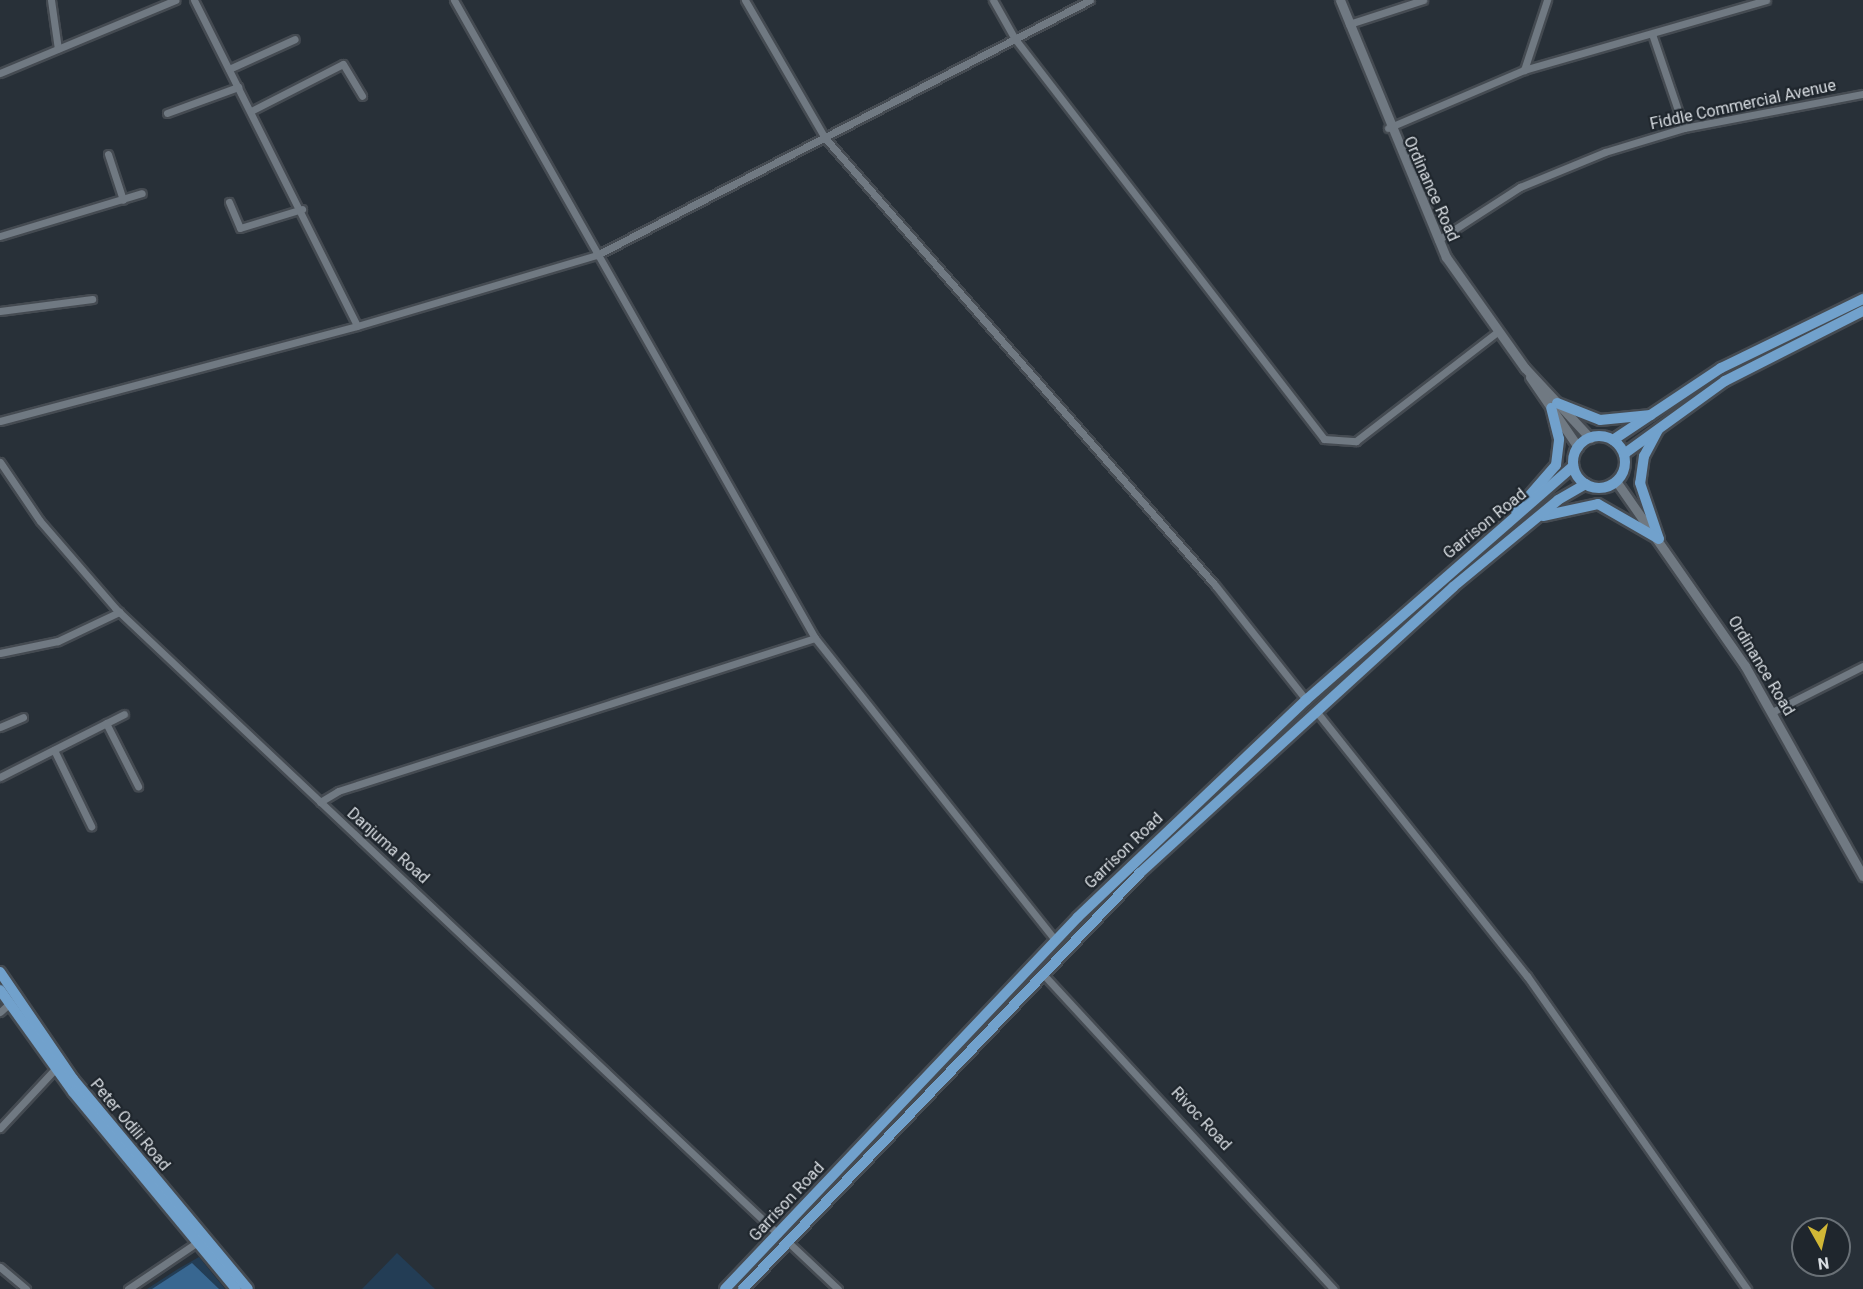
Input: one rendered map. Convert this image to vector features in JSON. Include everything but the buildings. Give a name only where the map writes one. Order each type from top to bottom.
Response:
[{"type":"main road","points":[[1613,440],[1624,454],[1624,471],[1616,481],[1598,488],[1586,484],[1573,466],[1578,447],[1590,438],[1613,440],[1760,346],[1863,299]]},
{"type":"main road","points":[[1624,454],[1662,423],[1752,365],[1863,311]]},
{"type":"main road","points":[[1506,523],[1556,465],[1559,439],[1554,406],[1611,422],[1654,414]]},
{"type":"main road","points":[[1659,539],[1640,483],[1644,456],[1662,423]]},
{"type":"main road","name":"Garrison Road","points":[[725,1289],[1056,940],[1306,700],[1506,523],[1559,484],[1573,466]]},
{"type":"main road","name":"Garrison Road","points":[[743,1289],[1042,973],[1316,711],[1527,524],[1586,484]]},
{"type":"main road","points":[[1527,524],[1562,508],[1598,504],[1659,539]]},
{"type":"main road","name":"Peter Odili Road","points":[[0,972],[73,1079],[201,1240],[236,1289]]},
{"type":"main road","name":"Peter Odili Road","points":[[0,990],[55,1069],[201,1240],[248,1289]]},
{"type":"street","points":[[51,0],[58,49]]},
{"type":"street","points":[[0,73],[175,0]]},
{"type":"street","points":[[195,0],[302,209],[357,326]]},
{"type":"street","points":[[454,0],[815,638],[1056,940]]},
{"type":"street","points":[[745,0],[825,138],[1215,585],[1306,700]]},
{"type":"street","points":[[993,0],[1014,39],[1324,439],[1356,441],[1497,332]]},
{"type":"street","points":[[0,421],[357,326],[597,255],[1090,0]]},
{"type":"street","name":"Ordinance Road","points":[[1340,0],[1388,128],[1438,240],[1497,332],[1554,406],[1578,447]]},
{"type":"street","points":[[1349,24],[1423,0]]},
{"type":"street","points":[[1524,70],[1547,0]]},
{"type":"street","points":[[1388,128],[1524,70],[1766,0]]},
{"type":"street","points":[[1652,34],[1684,128]]},
{"type":"street","points":[[229,69],[295,39]]},
{"type":"street","points":[[251,111],[343,64],[362,96]]},
{"type":"street","points":[[167,113],[238,87]]},
{"type":"street","name":"Fiddle Commercial Avenue","points":[[1438,240],[1553,170],[1684,128],[1863,94]]},
{"type":"street","points":[[108,154],[123,200]]},
{"type":"street","points":[[0,236],[142,193]]},
{"type":"street","points":[[229,202],[240,228],[302,209]]},
{"type":"street","points":[[0,311],[92,299]]},
{"type":"street","name":"Ordinance Road","points":[[1554,406],[1590,438]]},
{"type":"street","name":"Danjuma Road","points":[[0,462],[40,521],[119,612],[778,1234]]},
{"type":"street","name":"Ordinance Road","points":[[1616,481],[1701,596],[1772,712],[1863,876]]},
{"type":"street","points":[[0,653],[58,641],[119,612]]},
{"type":"street","points":[[320,802],[338,791],[815,638]]},
{"type":"street","points":[[1772,712],[1863,666]]},
{"type":"street","points":[[1316,711],[1527,976],[1747,1289]]},
{"type":"street","points":[[0,777],[124,714]]},
{"type":"street","points":[[0,728],[22,717]]},
{"type":"street","points":[[106,723],[138,786]]},
{"type":"street","points":[[54,750],[91,826]]},
{"type":"street","name":"Rivoc Road","points":[[1042,973],[1334,1289]]},
{"type":"street","points":[[0,1012],[9,1004]]},
{"type":"street","points":[[0,1128],[55,1069]]},
{"type":"street","points":[[128,1289],[201,1240]]},
{"type":"street","points":[[787,1241],[838,1289]]},
{"type":"street","points":[[0,1267],[26,1289]]},
{"type":"shaded area","points":[[397,1253],[435,1289],[362,1289]]},
{"type":"shaded area","points":[[199,1257],[225,1289],[147,1289],[178,1269]]},
{"type":"shaded area","points":[[192,1263],[219,1289],[152,1289]]}]
